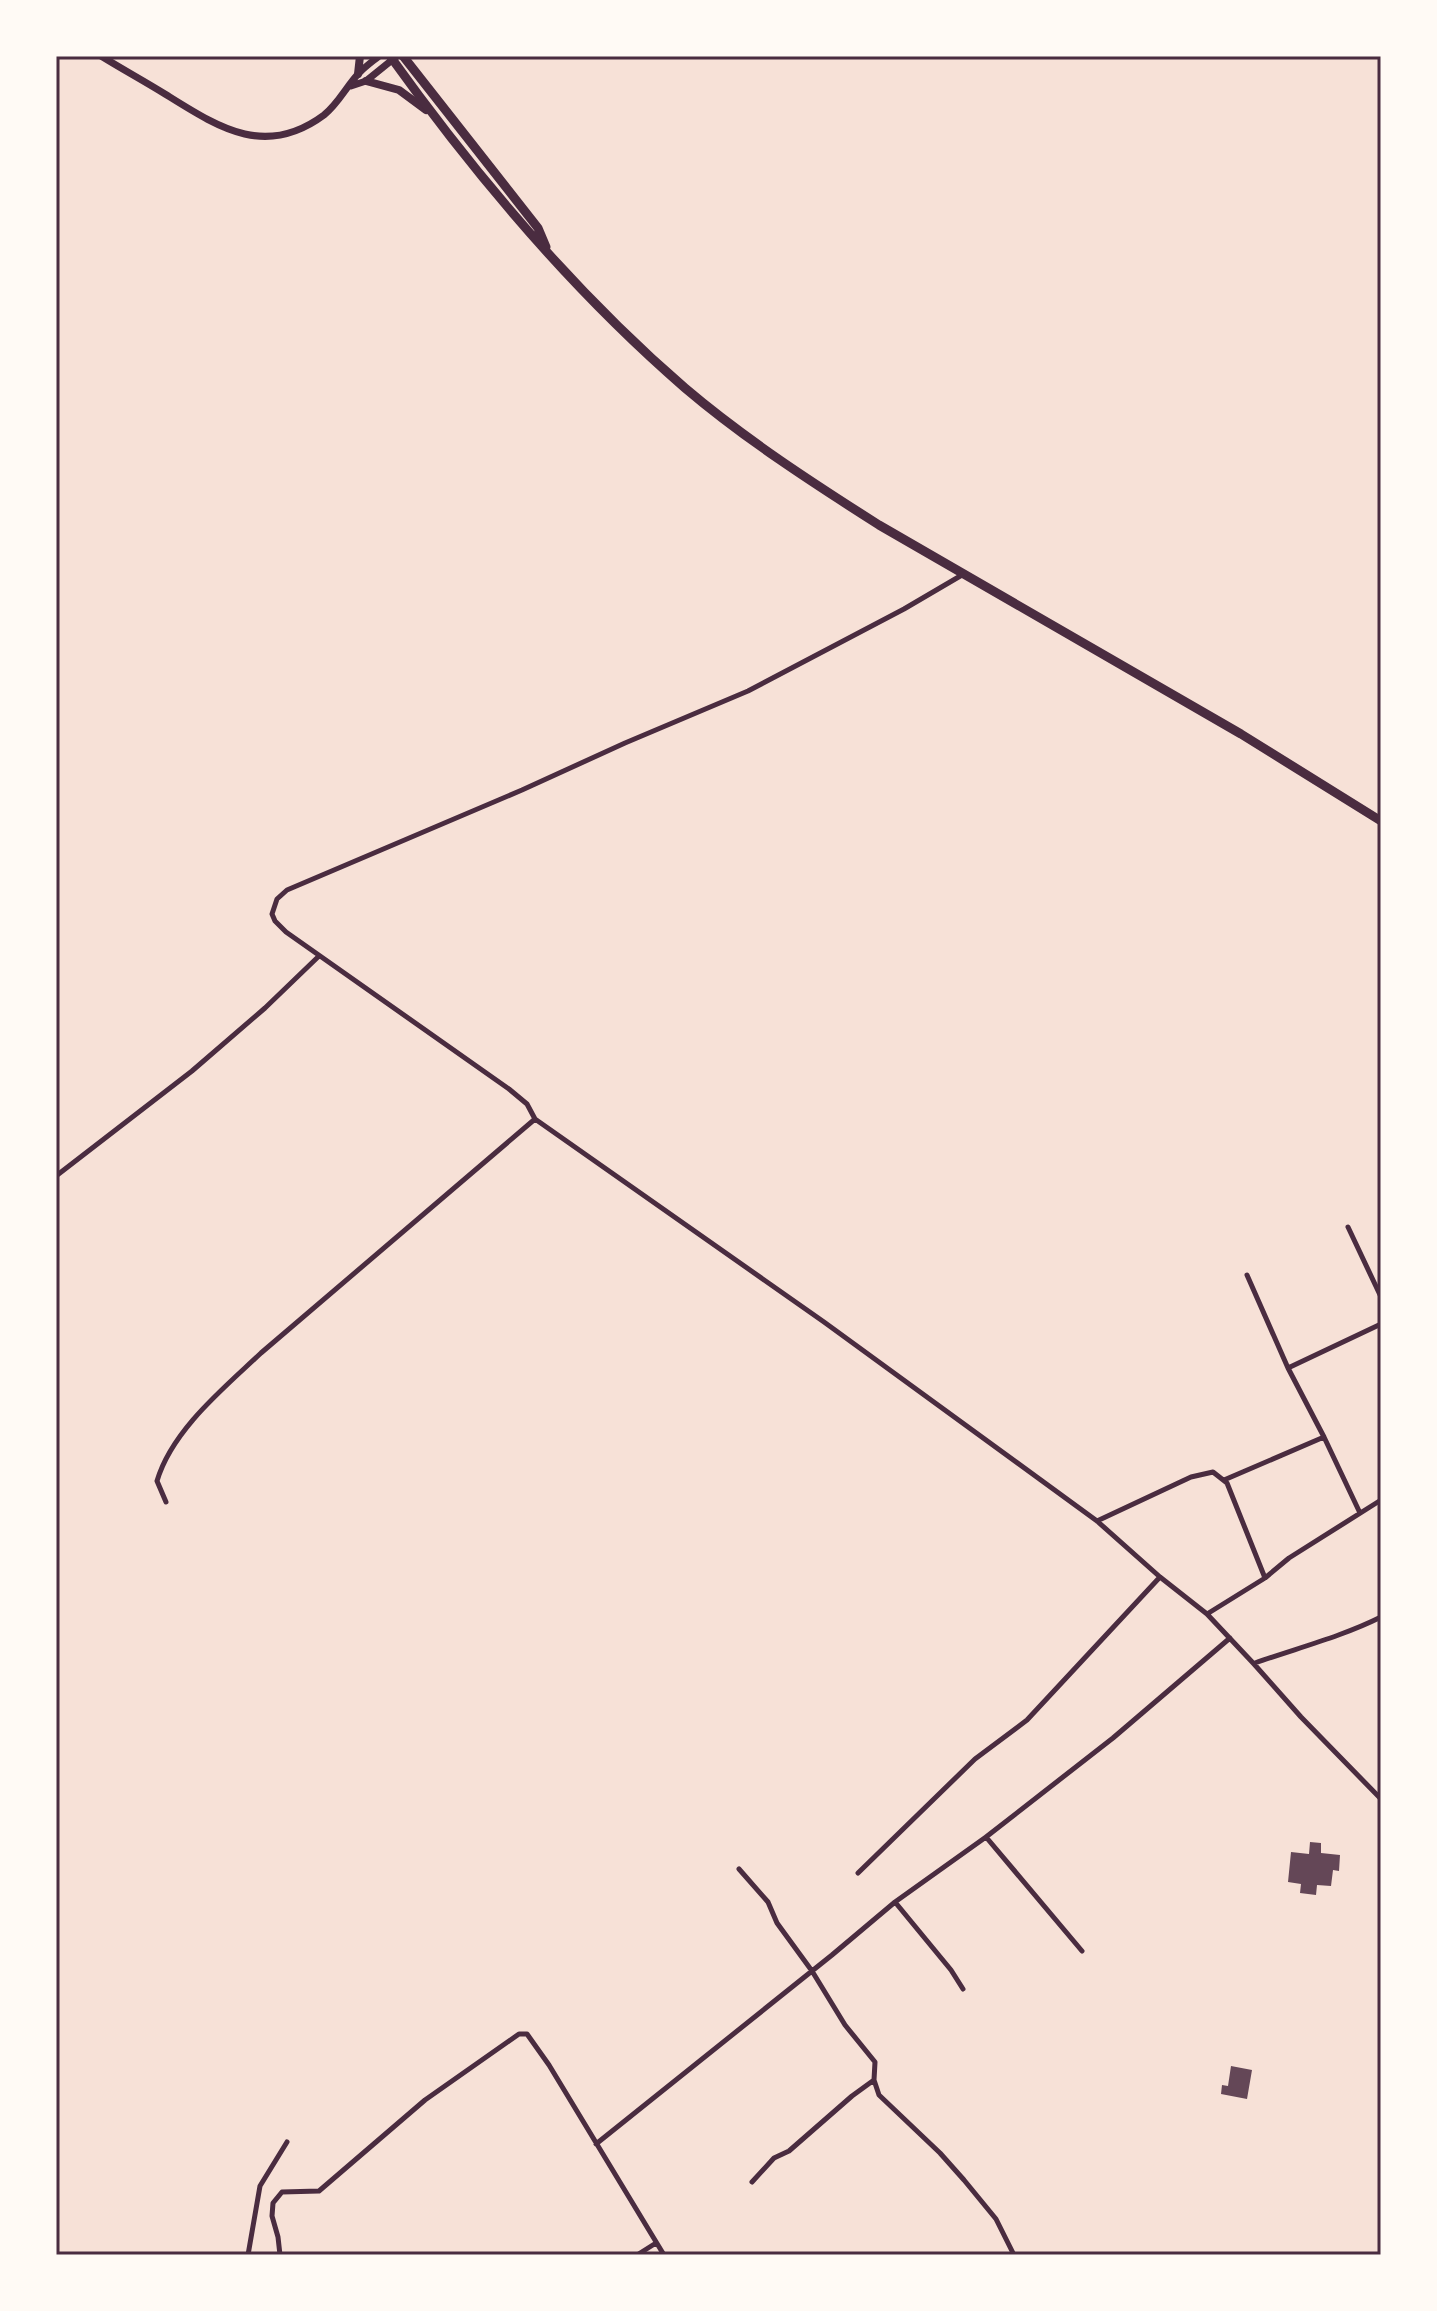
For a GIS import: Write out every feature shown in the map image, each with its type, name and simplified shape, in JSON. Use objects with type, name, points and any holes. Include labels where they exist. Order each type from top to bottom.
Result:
[{"type":"highway","points":[[395,57],[433,115],[550,258],[657,362],[726,421],[834,497],[1241,734],[1381,821]]},
{"type":"highway","points":[[395,57],[538,228],[550,258]]},
{"type":"main road","points":[[101,56],[221,128],[253,136],[278,135],[305,126],[325,114],[358,74],[379,56]]},
{"type":"main road","points":[[358,74],[360,56]]},
{"type":"main road","points":[[349,87],[366,81],[395,57]]},
{"type":"main road","points":[[366,81],[399,90],[433,115]]},
{"type":"street","points":[[963,574],[904,609],[748,691],[287,890],[277,899],[272,914],[286,932],[509,1089],[527,1104],[535,1119],[824,1322],[1097,1521],[1207,1614],[1381,1799]]},
{"type":"street","points":[[56,1176],[192,1071],[319,956]]},
{"type":"street","points":[[166,1502],[157,1481],[168,1452],[220,1391],[535,1119]]},
{"type":"street","points":[[1348,1227],[1381,1297]]},
{"type":"street","points":[[1247,1275],[1288,1368],[1360,1513]]},
{"type":"street","points":[[1288,1368],[1381,1324]]},
{"type":"street","points":[[1224,1480],[1324,1437]]},
{"type":"street","points":[[1097,1521],[1191,1477],[1213,1472],[1224,1480],[1265,1578]]},
{"type":"street","points":[[1207,1614],[1381,1500]]},
{"type":"street","points":[[858,1873],[975,1759],[1027,1720],[1160,1577]]},
{"type":"street","points":[[1254,1664],[1351,1632],[1381,1617]]},
{"type":"street","points":[[596,2144],[895,1902],[986,1837],[1113,1738],[1230,1638]]},
{"type":"street","points":[[986,1837],[1082,1951]]},
{"type":"street","points":[[739,1869],[768,1902],[777,1923],[812,1971],[845,2025],[875,2062],[874,2080],[879,2095],[940,2153],[996,2219],[1014,2255]]},
{"type":"street","points":[[895,1902],[963,1989]]},
{"type":"street","points":[[280,2255],[272,2216],[273,2203],[282,2192],[319,2191],[425,2100],[519,2034],[527,2034],[544,2058],[664,2255]]},
{"type":"street","points":[[752,2182],[774,2158],[789,2151],[874,2080]]},
{"type":"street","points":[[248,2255],[260,2186],[287,2142]]},
{"type":"street","points":[[637,2255],[656,2243]]},
{"type":"building","points":[[1310,1842],[1321,1843],[1321,1853],[1340,1855],[1339,1871],[1333,1870],[1331,1886],[1317,1885],[1316,1895],[1300,1893],[1301,1884],[1288,1882],[1291,1852],[1309,1854]]},
{"type":"building","points":[[1231,2066],[1252,2070],[1247,2099],[1221,2094],[1222,2085],[1228,2086]]}]
